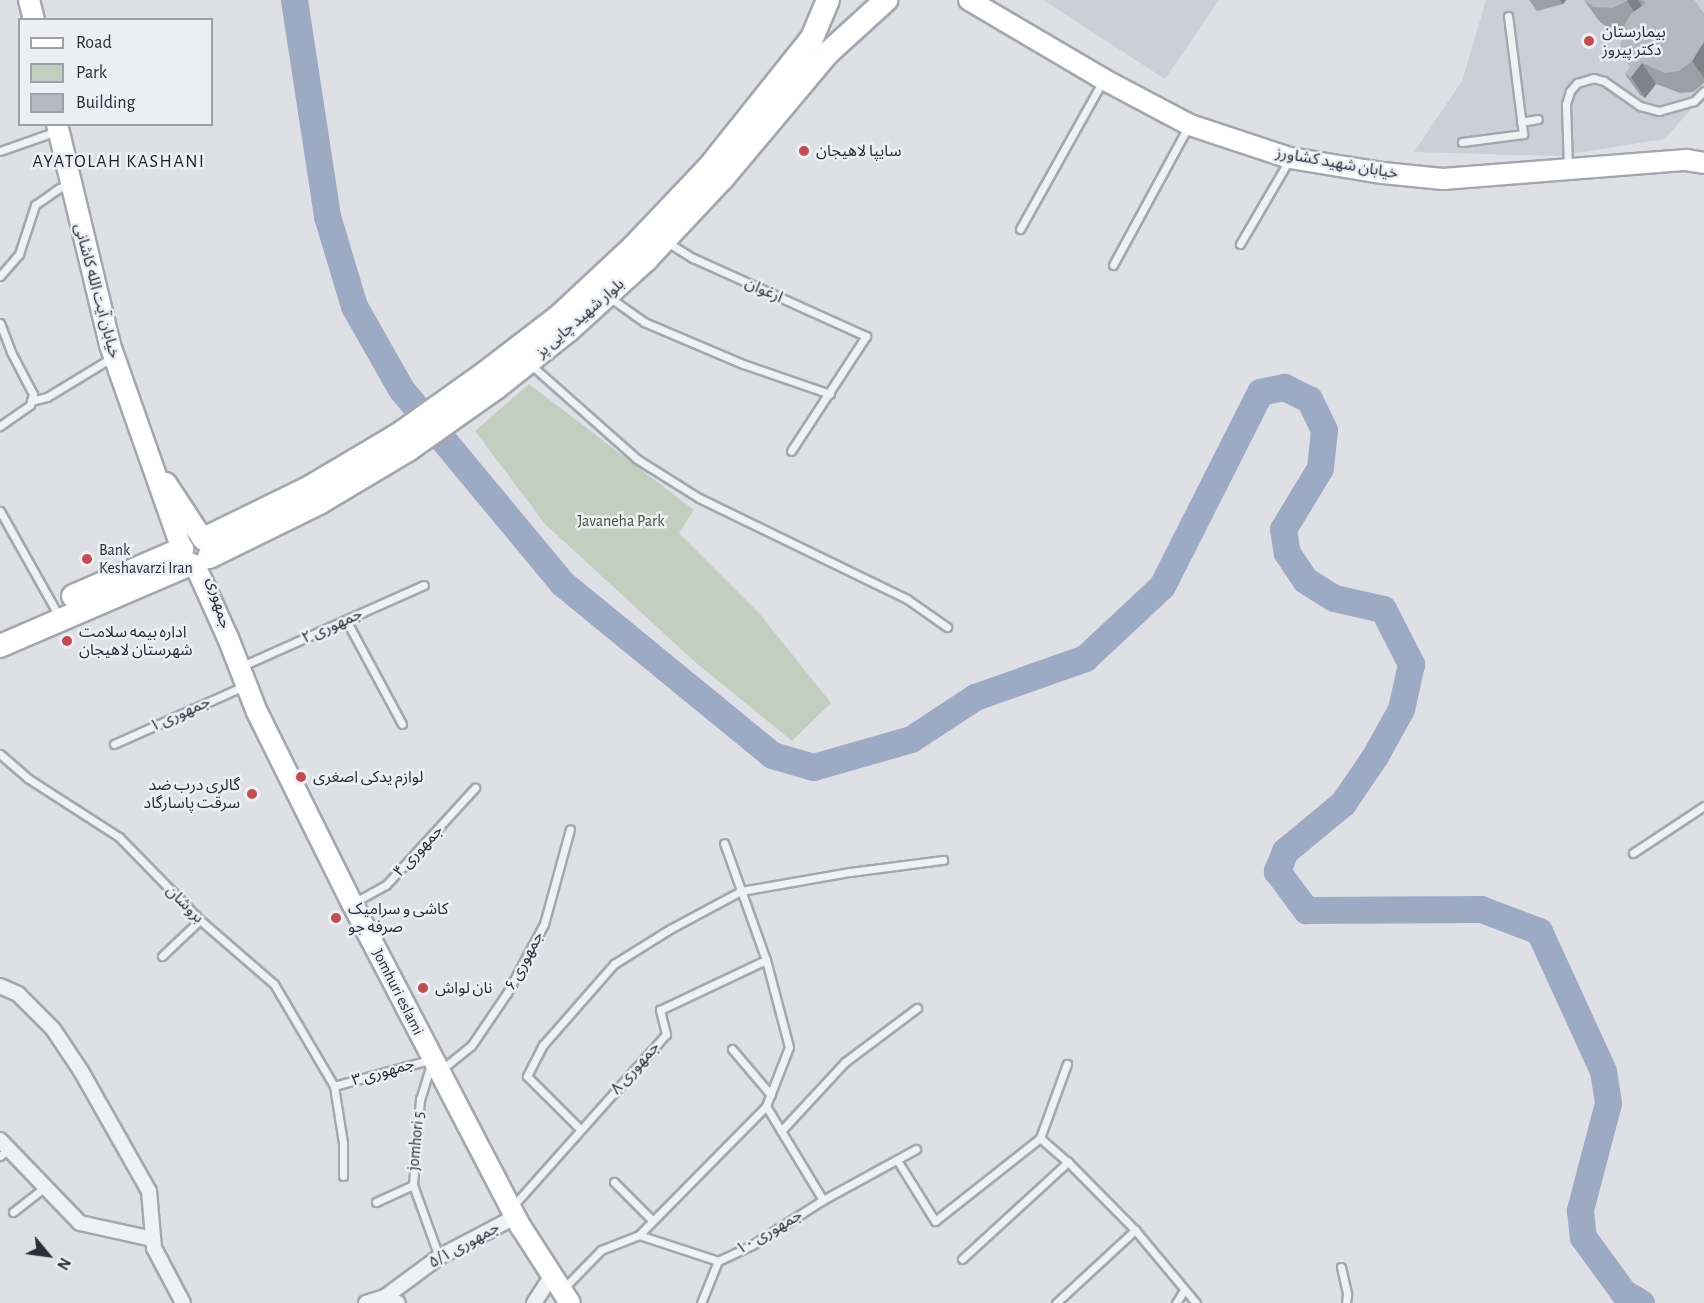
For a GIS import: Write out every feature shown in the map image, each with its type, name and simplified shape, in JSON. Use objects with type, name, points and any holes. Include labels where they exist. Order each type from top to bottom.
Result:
[{"type":"main road","points":[[29,0],[33,18]]},
{"type":"main road","name":"بلوار شهید چایی پز","points":[[461,402],[633,248],[709,167],[812,38],[828,0]]},
{"type":"main road","name":"بلوار شهید چایی پز","points":[[57,612],[199,553],[310,487],[403,443],[461,402],[528,363],[607,296],[665,240],[723,178],[828,53],[886,0]]},
{"type":"main road","name":"خیابان شهید کشاورز","points":[[969,0],[1103,80],[1190,125],[1290,158],[1383,173],[1443,179],[1686,160],[1704,163]]},
{"type":"main road","name":"خیابان آیت الله کاشانی","points":[[58,128],[70,185],[114,357],[149,455],[199,553]]},
{"type":"main road","name":"جمهوری","points":[[199,553],[228,638]]},
{"type":"main road","points":[[0,629],[57,612]]},
{"type":"main road","points":[[0,646],[57,612]]},
{"type":"main road","name":"Jomhuri eslami","points":[[228,638],[257,712],[352,903],[513,1213],[561,1290]]},
{"type":"street","points":[[0,986],[18,994],[53,1029],[81,1071],[149,1191],[154,1248],[183,1303]]},
{"type":"street","points":[[2,1149],[45,1187],[80,1223],[153,1239]]},
{"type":"street","name":"جمهوری ۵/۱","points":[[366,1303],[392,1300],[438,1257],[513,1213]]},
{"type":"street","points":[[534,1303],[561,1290]]},
{"type":"lane","points":[[1462,141],[1522,134],[1508,16]]},
{"type":"lane","points":[[1568,171],[1566,104],[1570,91],[1577,83],[1593,78],[1604,81],[1640,106],[1659,111],[1694,101],[1704,91]]},
{"type":"lane","points":[[1020,229],[1103,80]]},
{"type":"lane","points":[[1521,122],[1538,119]]},
{"type":"lane","points":[[1113,265],[1190,125]]},
{"type":"lane","points":[[0,151],[58,128]]},
{"type":"lane","points":[[1240,244],[1290,158]]},
{"type":"lane","points":[[1,273],[19,254],[35,205],[59,188],[70,185]]},
{"type":"lane","name":"ارغوان","points":[[665,240],[693,258],[866,336],[830,394]]},
{"type":"lane","points":[[607,296],[644,322],[743,364],[830,394],[791,452]]},
{"type":"lane","points":[[0,323],[11,352],[33,394],[30,405],[0,426]]},
{"type":"lane","points":[[31,401],[47,397],[114,357]]},
{"type":"lane","points":[[528,363],[637,459],[699,498],[907,599],[947,627]]},
{"type":"lane","points":[[0,511],[57,612]]},
{"type":"lane","name":"جمهوری ۲","points":[[243,676],[346,620],[424,585]]},
{"type":"lane","points":[[346,620],[402,724]]},
{"type":"lane","name":"جمهوری ۱","points":[[114,744],[243,676]]},
{"type":"lane","name":"بروشان","points":[[0,754],[29,779],[119,837],[200,920],[274,984],[334,1086]]},
{"type":"lane","name":"جمهوری ۴","points":[[352,903],[386,885],[475,788]]},
{"type":"lane","points":[[1633,854],[1704,806]]},
{"type":"lane","name":"جمهوری ۶","points":[[436,1065],[471,1046],[507,993],[544,924],[570,829]]},
{"type":"lane","points":[[561,1290],[601,1250],[639,1234],[766,1106],[789,1047],[766,960],[724,843]]},
{"type":"lane","points":[[580,1129],[527,1076],[543,1045],[614,964],[670,929],[741,891],[850,872],[944,860]]},
{"type":"lane","points":[[162,956],[200,920]]},
{"type":"lane","name":"جمهوری ۸","points":[[513,1213],[580,1129],[666,1034],[660,1010],[766,960]]},
{"type":"lane","points":[[780,1131],[845,1062],[917,1008]]},
{"type":"lane","points":[[732,1049],[771,1095]]},
{"type":"lane","points":[[897,1160],[935,1221],[1040,1138],[1067,1064]]},
{"type":"lane","name":"جمهوری ۳","points":[[334,1086],[436,1065]]},
{"type":"lane","name":"jomhori 5","points":[[436,1065],[420,1099],[413,1185],[438,1257]]},
{"type":"lane","points":[[334,1086],[343,1143],[343,1176]]},
{"type":"lane","points":[[766,1106],[823,1200]]},
{"type":"lane","points":[[1040,1138],[1068,1162],[1135,1230],[1196,1303]]},
{"type":"lane","name":"جمهوری ۱۰","points":[[639,1234],[718,1261],[752,1245],[823,1200],[916,1149]]},
{"type":"lane","points":[[962,1259],[1068,1162]]},
{"type":"lane","points":[[614,1182],[651,1220]]},
{"type":"lane","points":[[376,1202],[413,1185]]},
{"type":"lane","points":[[13,1212],[45,1187]]},
{"type":"lane","points":[[1056,1303],[1135,1230]]},
{"type":"lane","points":[[701,1303],[718,1261]]},
{"type":"lane","points":[[1341,1267],[1347,1293],[1346,1303]]},
{"type":"lane","points":[[1176,1303],[1184,1290]]},
{"type":"shaded area","points":[[1043,0],[1219,0],[1165,79]]},
{"type":"shaded area","name":"بیمارستان دکتر پیروز","points":[[1486,0],[1704,0],[1704,94],[1665,139],[1557,156],[1414,152],[1462,81]]},
{"type":"green space","name":"Javaneha Park","points":[[529,384],[694,510],[679,533],[759,613],[831,703],[792,741],[695,662],[545,524],[475,431]]},
{"type":"building","points":[[1584,0],[1628,0],[1613,8],[1593,7]]},
{"type":"building","name":"بیمارستان دکتر پیروز","points":[[1642,0],[1694,0],[1703,13],[1704,42],[1692,61],[1679,71],[1665,73],[1642,63],[1631,77],[1625,74],[1630,67],[1623,57],[1620,45],[1625,24],[1632,13],[1646,3]]},
{"type":"waterway","points":[[294,0],[327,216],[354,306],[401,389],[562,583],[772,755],[813,767],[911,739],[975,697],[1085,658],[1162,586],[1260,392],[1284,387],[1309,399],[1324,430],[1320,468],[1283,529],[1287,553],[1305,580],[1334,598],[1383,609],[1411,664],[1401,709],[1375,756],[1343,803],[1285,851],[1277,871],[1306,910],[1481,909],[1539,931],[1603,1071],[1608,1103],[1580,1210],[1583,1237],[1623,1292],[1641,1303]]},
{"type":"place","name":"بیمارستان دکتر پیروز","points":[[1589,41]]},
{"type":"place","name":"سایپا لاهیجان","points":[[804,151]]},
{"type":"place","name":"Bank Keshavarzi Iran","points":[[87,559]]},
{"type":"place","name":"اداره بیمه سلامت شهرستان لاهیجان","points":[[67,641]]},
{"type":"place","name":"لوازم یدکی اصغری","points":[[301,777]]},
{"type":"place","name":"گالری درب ضد سرقت پاسارگاد","points":[[252,794]]},
{"type":"place","name":"کاشی و سرامیک صرفه جو","points":[[336,918]]},
{"type":"place","name":"نان لواش","points":[[423,988]]},
{"type":"district","name":"AYATOLAH KASHANI","points":[[119,162]]}]
